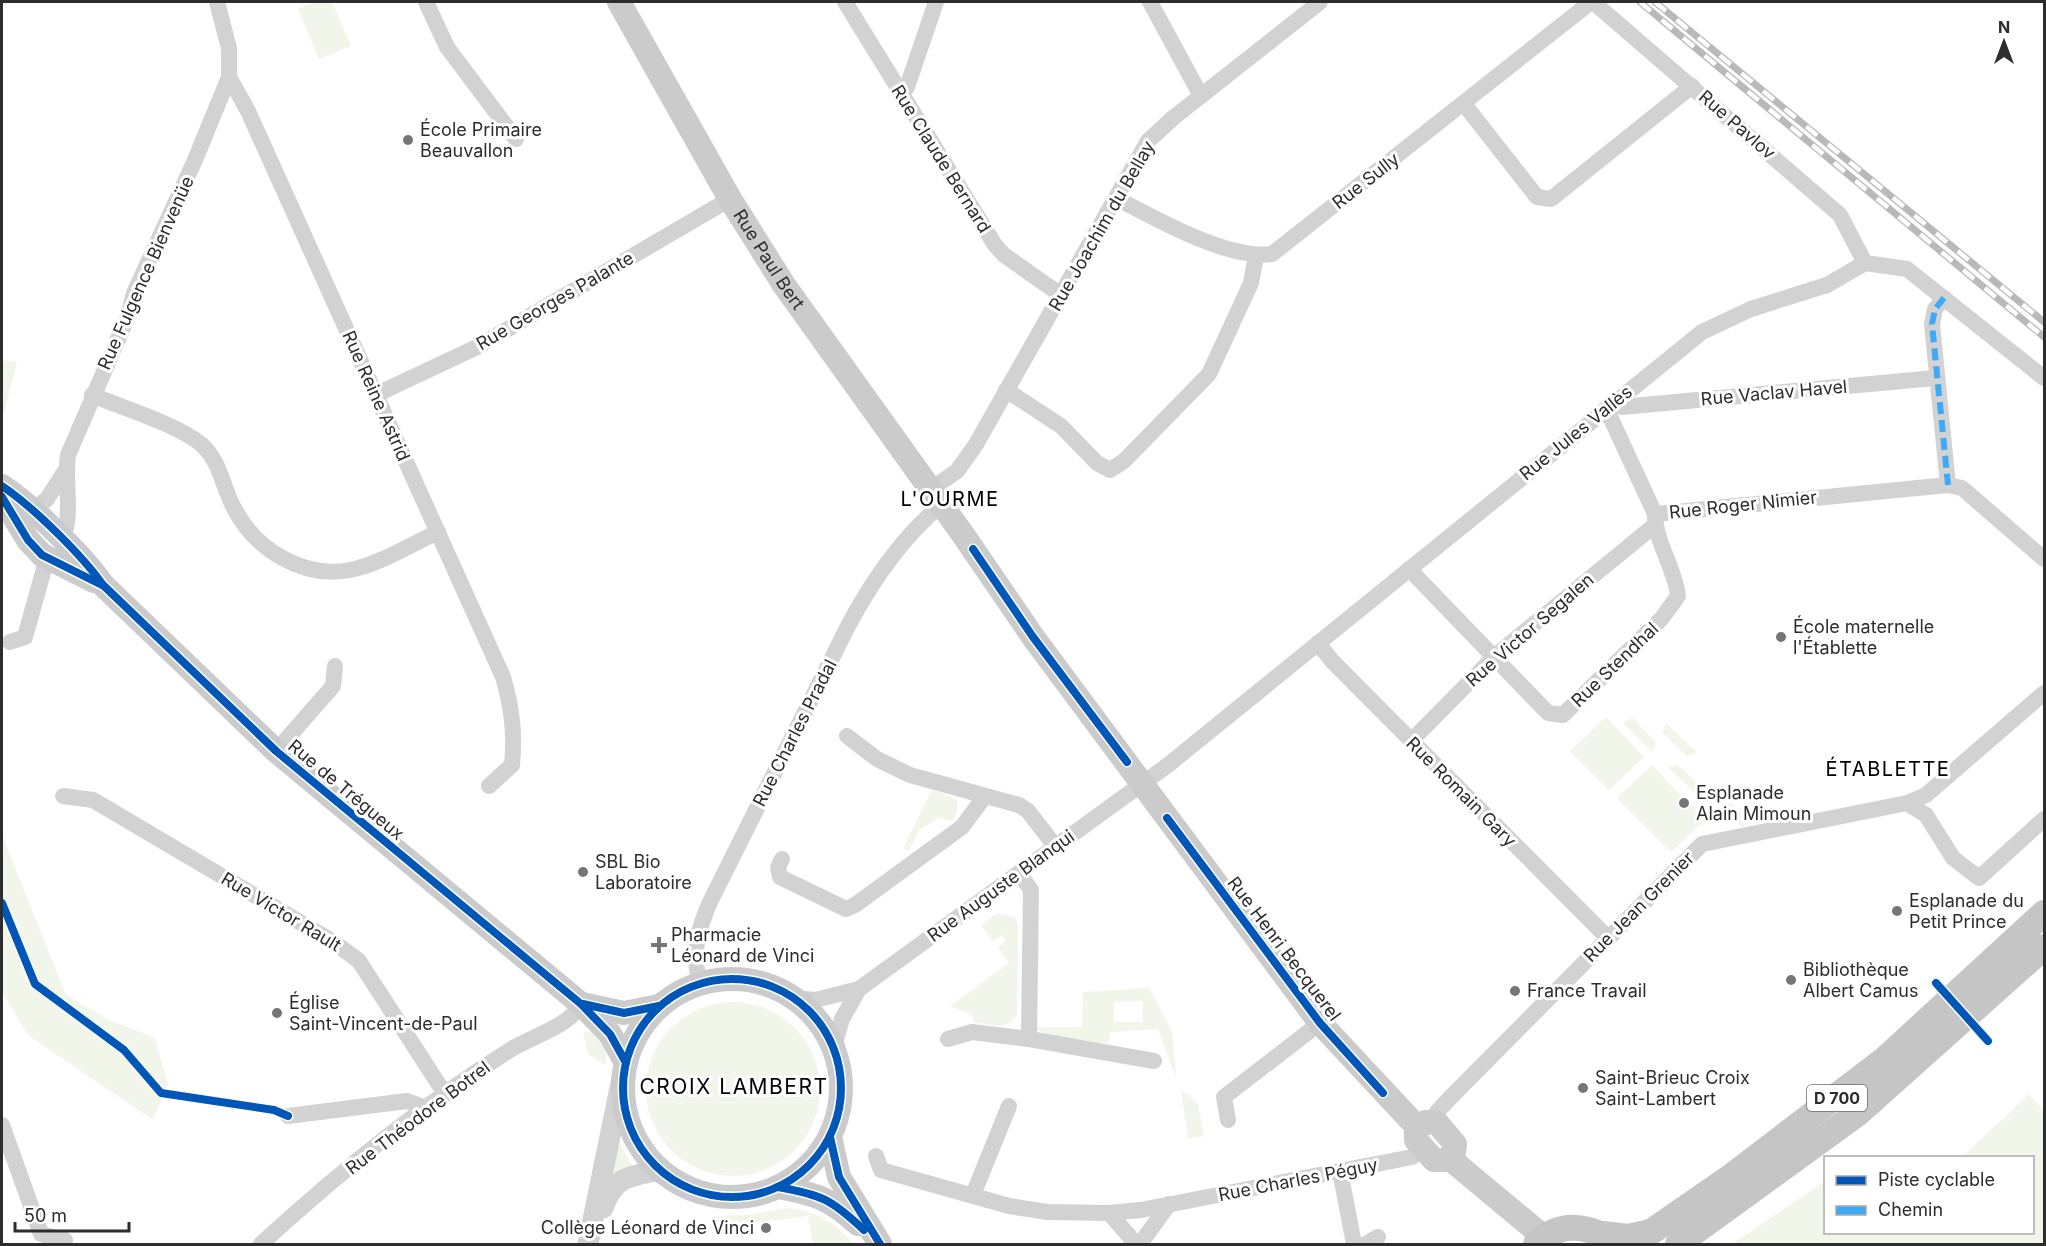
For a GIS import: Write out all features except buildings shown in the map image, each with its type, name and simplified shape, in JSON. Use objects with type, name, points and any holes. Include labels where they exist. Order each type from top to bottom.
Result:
[{"type":"main road","name":"Rue Paul Bert","points":[[619,2],[730,199],[784,285],[936,497]]},
{"type":"main road","name":"Rue de Trégueux","points":[[2,486],[32,511],[51,544],[103,585],[276,751],[582,1004],[610,1034],[624,1070]]},
{"type":"main road","points":[[2,497],[51,544]]},
{"type":"main road","name":"Rue Henri Becquerel","points":[[936,497],[1033,637],[1320,1023],[1425,1132]]},
{"type":"main road","points":[[32,511],[25,524],[51,544]]},
{"type":"main road","name":"D 700","points":[[1610,1239],[1651,1232],[1729,1178],[1885,1059],[2044,914]]},
{"type":"main road","name":"D 700","points":[[1678,1245],[1857,1114],[2044,947]]},
{"type":"main road","points":[[732,978],[765,983],[795,998],[818,1020],[834,1047],[842,1088],[838,1115],[830,1137],[810,1164],[778,1187],[735,1197],[709,1194],[683,1185],[660,1170],[638,1144],[625,1113],[624,1070],[638,1031],[659,1006],[678,992],[700,983],[732,978]]},
{"type":"main road","name":"Rue de Trégueux","points":[[582,1004],[624,1013],[659,1006]]},
{"type":"main road","points":[[1425,1132],[1434,1160],[1449,1158],[1540,1241],[1573,1227],[1610,1239]]},
{"type":"main road","points":[[830,1137],[839,1177],[880,1245]]},
{"type":"main road","points":[[778,1187],[817,1195],[837,1204],[880,1245]]},
{"type":"street","name":"Rue Reine Astrid","points":[[217,2],[229,48],[229,77],[248,111],[503,677],[512,708],[515,734],[512,765],[489,786]]},
{"type":"street","points":[[426,2],[447,47],[516,139]]},
{"type":"street","name":"Rue Claude Bernard","points":[[845,2],[995,245],[1004,255],[1061,295]]},
{"type":"street","points":[[901,94],[907,87],[936,2]]},
{"type":"street","points":[[1150,2],[1201,96]]},
{"type":"street","name":"Rue Joachim du Bellay","points":[[936,497],[957,471],[1006,390],[1148,141],[1320,2]]},
{"type":"street","name":"Rue Pavlov","points":[[1592,2],[1840,215],[1865,262]]},
{"type":"street","name":"Rue Sully","points":[[1256,256],[1272,254],[1281,248],[1592,2]]},
{"type":"street","name":"Rue Fulgence Bienvenüe","points":[[10,642],[25,637],[51,544],[68,455],[128,316],[134,293],[195,160],[229,77]]},
{"type":"street","points":[[1464,104],[1537,197],[1551,199],[1692,86]]},
{"type":"street","points":[[1006,390],[1061,426],[1098,463],[1110,470],[1124,461],[1209,374],[1251,283],[1256,256],[1182,232],[1116,198]]},
{"type":"street","name":"Rue Georges Palante","points":[[375,395],[477,346],[730,199]]},
{"type":"street","points":[[1865,262],[1907,269],[2044,378]]},
{"type":"street","name":"Rue Jules Vallès","points":[[1142,783],[1702,332],[1751,309],[1827,285],[1865,262]]},
{"type":"street","points":[[1944,298],[1935,309],[1932,324],[1935,378],[1948,485],[1962,488],[2044,559]]},
{"type":"street","name":"Rue Vaclav Havel","points":[[1611,404],[1622,407],[1935,378]]},
{"type":"street","points":[[92,395],[182,433],[200,444],[217,462],[232,506],[247,530],[268,550],[299,566],[334,572],[352,570],[438,532]]},
{"type":"street","name":"Rue Roger Nimier","points":[[1611,404],[1655,520],[1948,485]]},
{"type":"street","name":"Rue Fulgence Bienvenüe","points":[[32,511],[47,499],[65,470]]},
{"type":"street","name":"Rue Charles Pradal","points":[[700,983],[694,961],[696,941],[710,902],[866,592],[918,525],[936,497]]},
{"type":"street","name":"Rue Stendhal","points":[[1408,569],[1548,713],[1563,715],[1662,618],[1678,596],[1676,577],[1655,520]]},
{"type":"street","name":"Rue Victor Segalen","points":[[1411,741],[1495,656],[1655,520]]},
{"type":"street","name":"Rue Romain Gary","points":[[1318,643],[1332,661],[1608,938]]},
{"type":"street","points":[[276,751],[333,686],[335,666]]},
{"type":"street","name":"Rue Jean Grenier","points":[[1425,1132],[1443,1106],[1702,844],[1907,803],[1926,795],[2044,693]]},
{"type":"street","points":[[847,736],[877,759],[910,775],[1019,805],[1028,811],[1055,846]]},
{"type":"street","name":"Rue Auguste Blanqui","points":[[795,998],[815,1000],[859,989],[1142,783]]},
{"type":"street","name":"Rue Victor Rault","points":[[63,795],[93,800],[335,943],[359,961],[445,1094]]},
{"type":"street","points":[[782,859],[778,867],[780,877],[846,909],[855,905],[962,827],[985,796]]},
{"type":"street","points":[[1907,803],[1926,815],[1953,858],[1979,878],[2044,819]]},
{"type":"street","points":[[1019,873],[1031,891],[1029,1039]]},
{"type":"street","name":"Rue Auguste Blanqui","points":[[834,1047],[842,1019],[859,989]]},
{"type":"street","name":"Rue Théodore Botrel","points":[[261,1245],[426,1108],[514,1047],[574,1017],[582,1004]]},
{"type":"street","points":[[1228,1120],[1224,1097],[1320,1023]]},
{"type":"street","points":[[948,1039],[972,1032],[1029,1039],[1154,1061]]},
{"type":"street","points":[[588,1245],[624,1070]]},
{"type":"street","points":[[288,1116],[406,1101],[426,1108]]},
{"type":"street","points":[[973,1195],[1009,1106]]},
{"type":"street","points":[[2,1125],[41,1234],[65,1240]]},
{"type":"street","name":"Rue Charles Péguy","points":[[876,1156],[881,1170],[1009,1206],[1047,1212],[1109,1213],[1169,1204],[1412,1157],[1425,1132]]},
{"type":"street","points":[[588,1245],[610,1190],[623,1178],[660,1170]]},
{"type":"street","points":[[1340,1171],[1354,1245]]},
{"type":"street","points":[[1140,1245],[1169,1204]]},
{"type":"street","points":[[1109,1213],[1130,1237],[1133,1245]]},
{"type":"shaded area","points":[[315,2],[332,2],[351,46],[319,59],[298,9]]},
{"type":"shaded area","points":[[2,360],[17,362],[4,413],[2,411]]},
{"type":"shaded area","points":[[1606,717],[1644,757],[1609,790],[1570,751]]},
{"type":"shaded area","points":[[1633,718],[1656,743],[1652,752],[1623,723]]},
{"type":"shaded area","points":[[1666,723],[1697,753],[1687,756],[1662,732]]},
{"type":"shaded area","points":[[1652,765],[1705,820],[1671,852],[1617,798]]},
{"type":"shaded area","points":[[1678,765],[1699,785],[1696,794],[1668,767]]},
{"type":"shaded area","points":[[932,790],[955,798],[957,812],[952,821],[938,818],[919,830],[909,851],[903,848]]},
{"type":"shaded area","points":[[1730,803],[1748,819],[1744,828],[1722,807]]},
{"type":"shaded area","points":[[2,835],[66,995],[107,1019],[155,1038],[168,1084],[153,1120],[28,1035],[2,992]]},
{"type":"shaded area","points":[[998,913],[1015,917],[1018,926],[1017,1014],[1014,1020],[998,1026],[974,1022],[971,1014],[950,1006],[1009,963],[998,947],[1006,941],[1002,935],[993,941],[981,925]]},
{"type":"shaded area","points":[[1149,988],[1172,1031],[1176,1078],[1158,1029],[1110,1032],[1108,1044],[1049,1035],[1037,1030],[1037,1027],[1082,1027],[1083,992]],"holes":[[[1143,1001],[1143,1022],[1114,1022],[1114,1002]]]},
{"type":"shaded area","points":[[733,1002],[750,1003],[766,1008],[795,1027],[814,1056],[819,1072],[819,1106],[814,1122],[795,1151],[766,1170],[750,1175],[733,1176],[716,1175],[700,1170],[671,1151],[652,1122],[647,1106],[646,1089],[647,1072],[652,1056],[671,1027],[700,1008],[716,1003]]},
{"type":"shaded area","points":[[587,1031],[597,1036],[603,1044],[606,1065],[588,1054],[583,1033]]},
{"type":"shaded area","points":[[1181,1089],[1198,1104],[1204,1136],[1188,1139]]},
{"type":"shaded area","points":[[2029,1094],[2044,1111],[2044,1244],[1732,1244],[1824,1182],[1824,1234],[2034,1234],[2034,1156],[1963,1156]]},
{"type":"shaded area","points":[[620,1144],[633,1167],[607,1184],[616,1147]]},
{"type":"shaded area","points":[[788,1208],[808,1212],[825,1219],[853,1244],[813,1244],[808,1216],[710,1228],[714,1216],[750,1215]]},
{"type":"railway","points":[[1640,2],[2044,337]]},
{"type":"railway","points":[[1655,2],[2044,322]]},
{"type":"marked path","points":[[1944,298],[1935,309],[1932,324],[1948,485]]},
{"type":"cycle path","points":[[2,486],[56,532],[103,585],[276,751],[581,1004],[610,1034],[625,1061]]},
{"type":"cycle path","points":[[2,497],[28,540],[42,555],[102,585]]},
{"type":"cycle path","points":[[973,549],[1033,637],[1127,762]]},
{"type":"cycle path","points":[[1167,818],[1320,1023],[1383,1093]]},
{"type":"cycle path","points":[[2,903],[35,984],[124,1050],[161,1093],[274,1110],[288,1116]]},
{"type":"cycle path","points":[[732,979],[753,981],[774,987],[809,1011],[833,1046],[839,1067],[841,1088],[839,1109],[833,1130],[809,1165],[774,1189],[753,1195],[732,1197],[711,1195],[690,1189],[655,1165],[631,1130],[625,1109],[623,1088],[625,1067],[631,1046],[655,1011],[690,987],[711,981],[732,979]]},
{"type":"cycle path","points":[[1936,983],[1988,1041]]},
{"type":"cycle path","points":[[583,1004],[624,1013],[659,1006]]},
{"type":"cycle path","points":[[830,1137],[839,1177],[880,1244]]},
{"type":"cycle path","points":[[778,1187],[825,1200],[843,1211],[864,1230]]},
{"type":"place","name":"École Primaire Beauvallon","points":[[408,140]]},
{"type":"place","name":"École maternelle l'Établette","points":[[1781,637]]},
{"type":"place","name":"Esplanade Alain Mimoun","points":[[1684,803]]},
{"type":"place","name":"SBL Bio Laboratoire","points":[[583,872]]},
{"type":"place","name":"Esplanade du Petit Prince","points":[[1897,911]]},
{"type":"place","name":"Pharmacie Léonard de Vinci","points":[[659,945]]},
{"type":"place","name":"Bibliothèque Albert Camus","points":[[1791,980]]},
{"type":"place","name":"France Travail","points":[[1515,991]]},
{"type":"place","name":"Église Saint-Vincent-de-Paul","points":[[277,1013]]},
{"type":"place","name":"Saint-Brieuc Croix Saint-Lambert","points":[[1583,1088]]},
{"type":"place","name":"Collège Léonard de Vinci","points":[[766,1228]]},
{"type":"district","name":"L'OURME","points":[[950,499]]},
{"type":"district","name":"ÉTABLETTE","points":[[1888,769]]},
{"type":"district","name":"CROIX LAMBERT","points":[[734,1087]]}]
